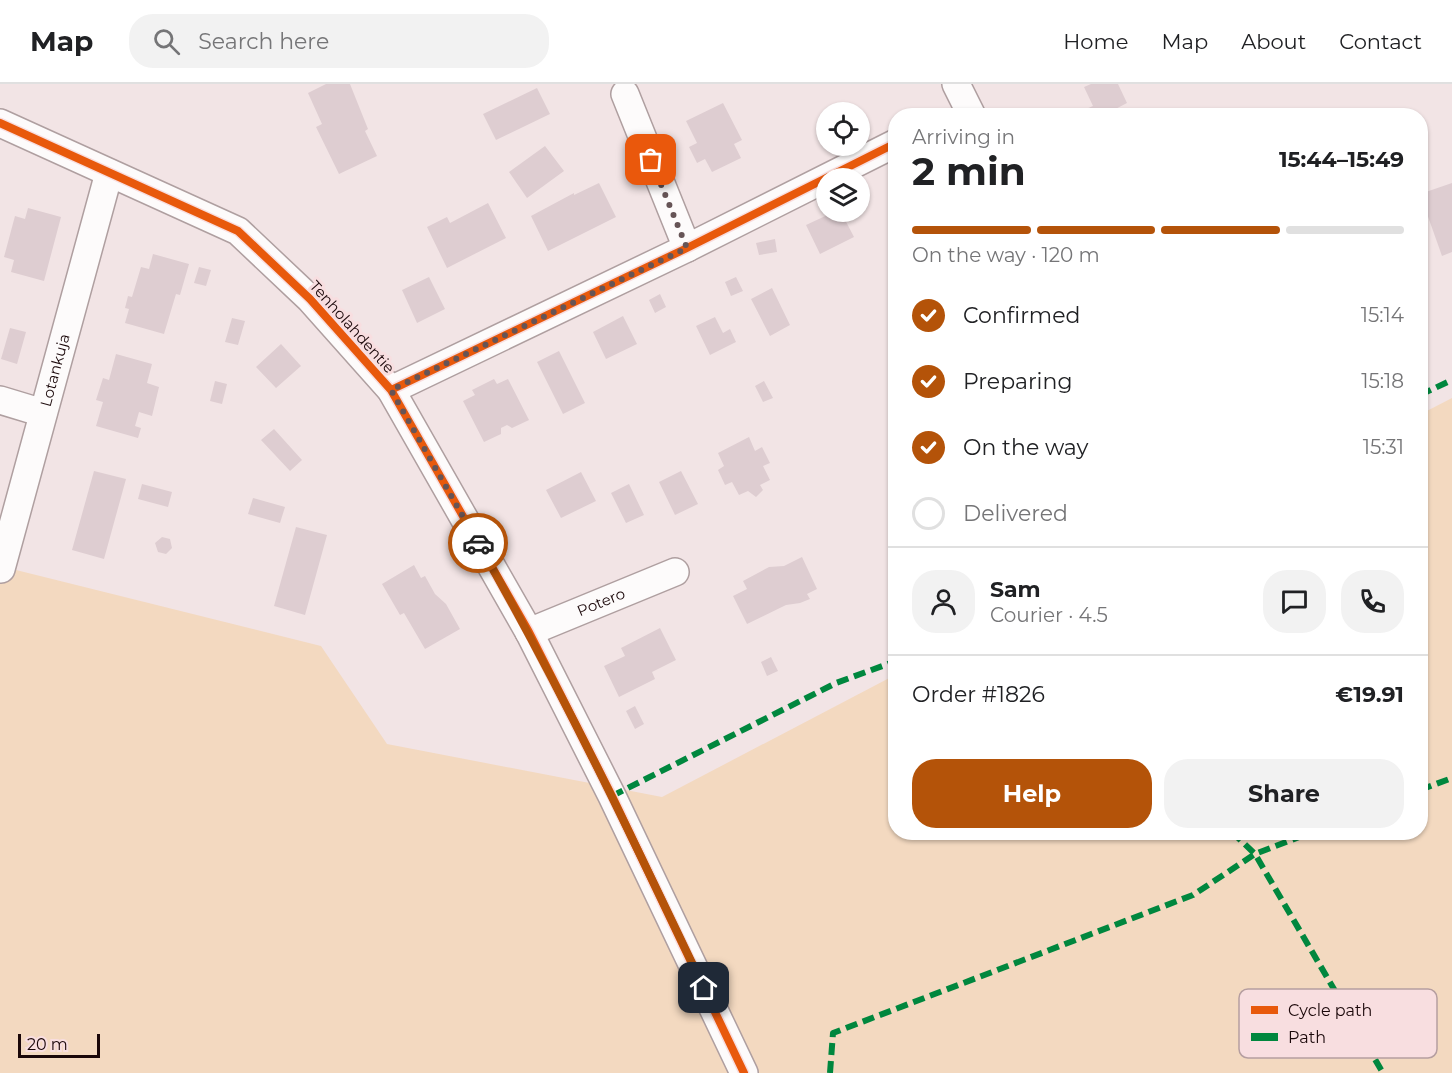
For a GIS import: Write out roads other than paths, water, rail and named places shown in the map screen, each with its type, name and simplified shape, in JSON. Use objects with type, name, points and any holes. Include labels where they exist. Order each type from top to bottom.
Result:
[{"type":"street","points":[[625,94],[687,248]]},
{"type":"street","name":"Tenholahdentie","points":[[0,123],[238,231],[310,299],[391,390],[529,632],[612,796],[744,1073]]},
{"type":"street","points":[[391,390],[687,248],[888,147]]},
{"type":"street","name":"Lotankuja","points":[[1,569],[109,173]]},
{"type":"street","points":[[0,400],[43,413]]},
{"type":"street","name":"Potero","points":[[529,632],[675,572]]}]
